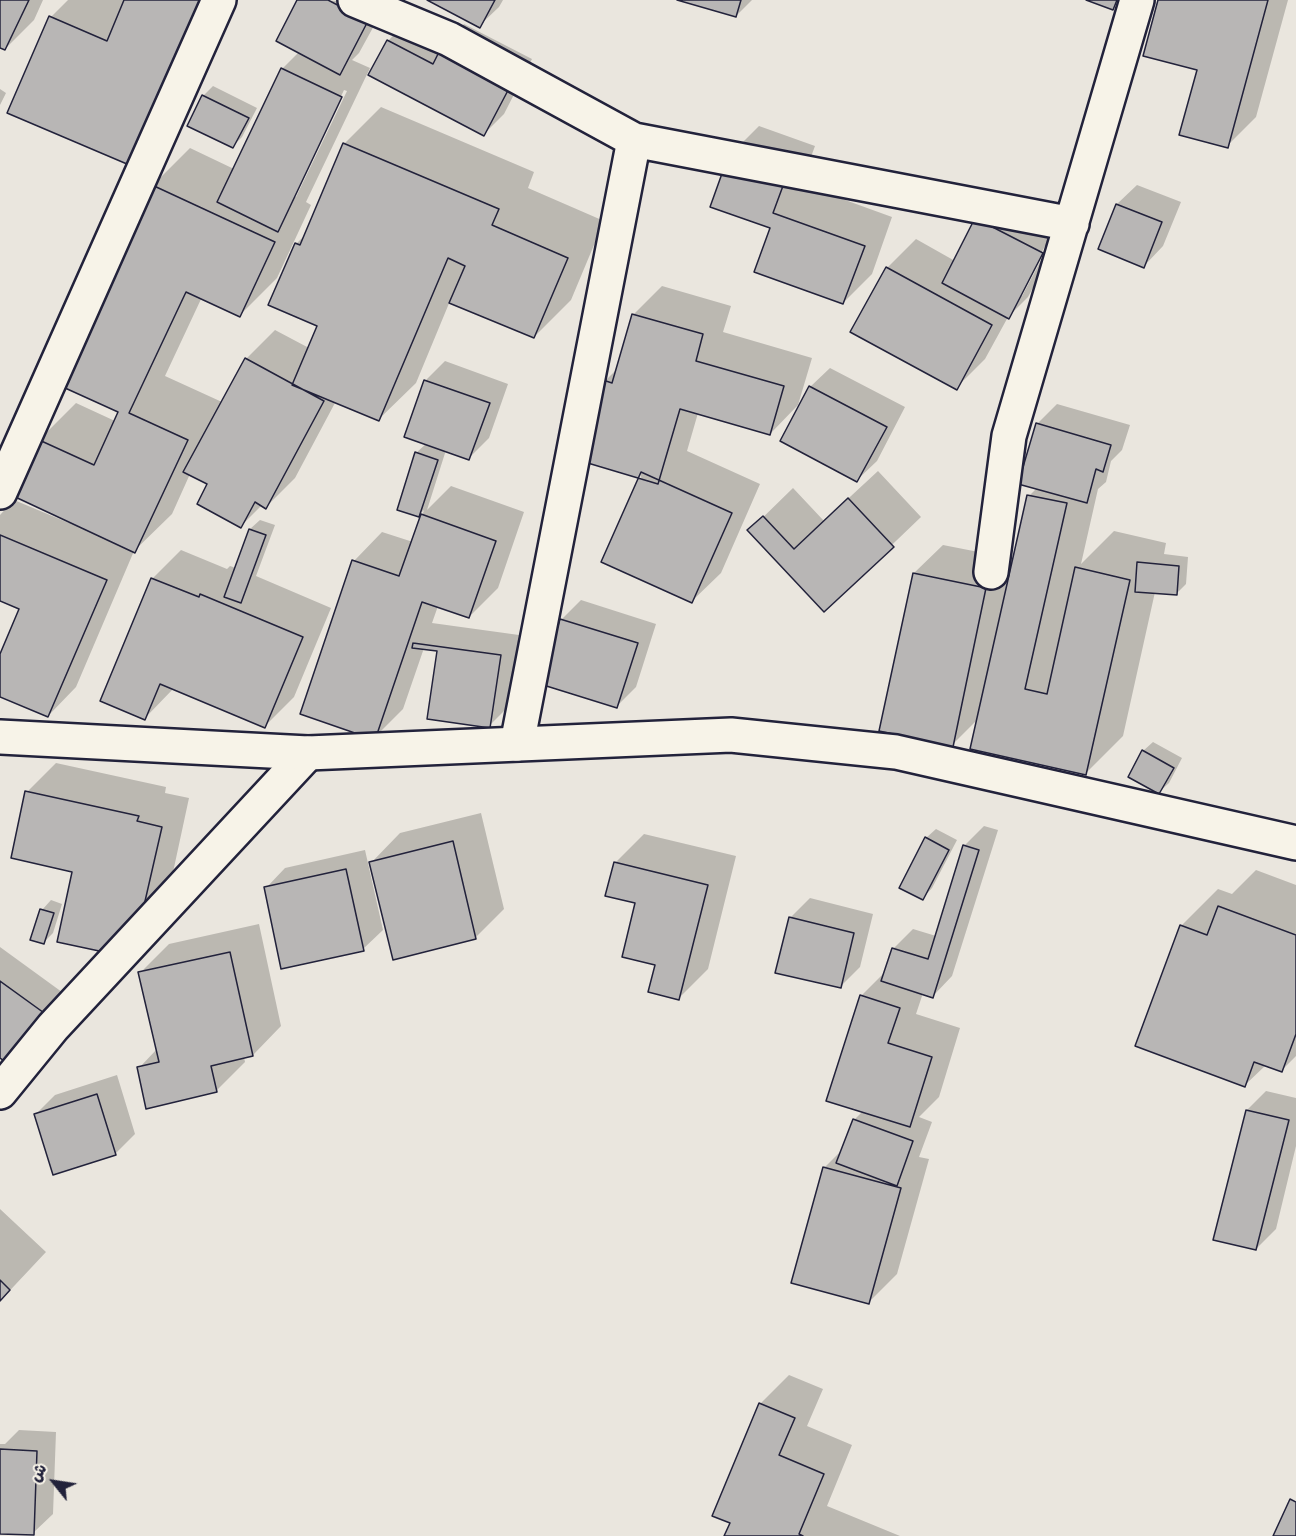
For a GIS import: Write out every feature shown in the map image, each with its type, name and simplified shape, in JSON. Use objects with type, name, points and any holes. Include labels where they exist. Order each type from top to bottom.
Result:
[{"type":"street","points":[[0,492],[219,0]]},
{"type":"street","points":[[355,0],[449,39],[634,140],[1072,224]]},
{"type":"street","points":[[991,572],[1009,436],[1137,0]]},
{"type":"street","points":[[517,744],[634,140]]},
{"type":"street","points":[[0,737],[308,753],[731,735],[896,752],[1296,843]]},
{"type":"street","points":[[0,1092],[53,1027],[308,753]]},
{"type":"building","points":[[0,0],[29,0],[5,50],[0,48]]},
{"type":"building","points":[[124,0],[206,0],[134,167],[7,113],[49,16],[107,41]]},
{"type":"building","points":[[297,0],[328,0],[368,21],[340,75],[276,41]]},
{"type":"building","points":[[427,0],[495,0],[480,28]]},
{"type":"building","points":[[677,0],[741,0],[736,17]]},
{"type":"building","points":[[1086,0],[1117,0],[1113,10]]},
{"type":"building","points":[[1158,0],[1268,0],[1228,148],[1179,135],[1197,70],[1143,56]]},
{"type":"building","points":[[387,40],[433,64],[444,42],[514,79],[484,136],[368,75]]},
{"type":"building","points":[[281,68],[342,97],[278,232],[217,202]]},
{"type":"building","points":[[202,95],[249,118],[233,148],[187,126]]},
{"type":"building","points":[[343,143],[499,209],[492,225],[568,258],[534,338],[449,303],[465,266],[448,258],[379,421],[292,385],[317,326],[268,305],[295,243],[300,245]]},
{"type":"building","points":[[729,154],[787,175],[773,213],[865,246],[843,304],[754,272],[770,228],[710,207]]},
{"type":"building","points":[[152,185],[275,242],[240,317],[186,292],[129,413],[188,440],[135,553],[11,495],[37,439],[94,465],[118,412],[54,383]]},
{"type":"building","points":[[1116,204],[1162,222],[1144,268],[1098,249]]},
{"type":"building","points":[[975,218],[1043,253],[1009,319],[942,283]]},
{"type":"building","points":[[886,267],[992,325],[957,390],[850,332]]},
{"type":"building","points":[[632,314],[703,334],[696,361],[784,386],[770,435],[680,409],[658,484],[581,461],[603,380],[612,383]]},
{"type":"building","points":[[245,358],[324,401],[266,509],[255,502],[241,528],[197,504],[207,484],[183,472]]},
{"type":"building","points":[[424,380],[490,403],[469,460],[404,437]]},
{"type":"building","points":[[809,386],[887,427],[857,482],[780,441]]},
{"type":"building","points":[[1036,423],[1111,445],[1103,472],[1096,469],[1087,503],[1018,484]]},
{"type":"building","points":[[415,452],[438,460],[419,517],[397,510]]},
{"type":"building","points":[[641,472],[732,513],[692,603],[601,562]]},
{"type":"building","points":[[1027,495],[1067,503],[1025,689],[1047,694],[1075,567],[1130,580],[1086,775],[970,749]]},
{"type":"building","points":[[848,498],[894,547],[824,612],[747,530],[763,516],[794,549]]},
{"type":"building","points":[[421,514],[496,541],[469,618],[422,602],[375,740],[300,714],[352,560],[399,576]]},
{"type":"building","points":[[249,529],[266,535],[241,603],[224,597]]},
{"type":"building","points":[[0,535],[107,580],[48,717],[0,697],[0,654],[19,609],[0,601]]},
{"type":"building","points":[[1137,562],[1179,566],[1177,595],[1135,592]]},
{"type":"building","points":[[913,573],[986,588],[953,747],[879,731]]},
{"type":"building","points":[[151,578],[199,597],[200,594],[303,637],[265,728],[160,684],[145,720],[100,701]]},
{"type":"building","points":[[560,619],[638,643],[617,708],[540,684]]},
{"type":"building","points":[[413,643],[501,655],[490,728],[427,719],[437,651],[412,648]]},
{"type":"building","points":[[1142,750],[1174,768],[1159,794],[1128,777]]},
{"type":"building","points":[[25,791],[139,816],[137,821],[162,827],[132,958],[57,942],[72,872],[11,858]]},
{"type":"building","points":[[925,837],[949,850],[923,900],[899,888]]},
{"type":"building","points":[[453,841],[476,939],[393,960],[369,862]]},
{"type":"building","points":[[963,845],[979,850],[933,998],[881,981],[892,948],[928,959]]},
{"type":"building","points":[[614,862],[708,885],[679,1000],[648,992],[655,965],[622,957],[635,903],[605,896]]},
{"type":"building","points":[[346,869],[364,951],[281,969],[264,887]]},
{"type":"building","points":[[1218,906],[1296,935],[1296,1034],[1282,1072],[1254,1062],[1245,1087],[1135,1046],[1180,925],[1207,935]]},
{"type":"building","points":[[40,909],[54,913],[44,944],[30,940]]},
{"type":"building","points":[[789,917],[854,933],[841,988],[775,973]]},
{"type":"building","points":[[230,952],[253,1056],[211,1066],[217,1092],[146,1109],[137,1067],[159,1062],[138,972]]},
{"type":"building","points":[[0,981],[58,1023],[22,1073],[0,1058]]},
{"type":"building","points":[[860,995],[900,1008],[888,1043],[932,1057],[910,1127],[826,1101]]},
{"type":"building","points":[[97,1094],[116,1155],[53,1175],[34,1114]]},
{"type":"building","points":[[1246,1110],[1289,1120],[1256,1250],[1213,1240]]},
{"type":"building","points":[[853,1119],[913,1141],[897,1186],[836,1163]]},
{"type":"building","points":[[823,1167],[901,1188],[869,1304],[791,1283]]},
{"type":"building","points":[[0,1280],[10,1290],[0,1301]]},
{"type":"building","points":[[759,1403],[795,1418],[779,1455],[824,1474],[799,1534],[803,1536],[724,1536],[730,1523],[712,1516]]},
{"type":"building","points":[[0,1449],[37,1451],[34,1535],[0,1534]]},
{"type":"building","points":[[1290,1499],[1296,1502],[1296,1536],[1273,1536]]}]
